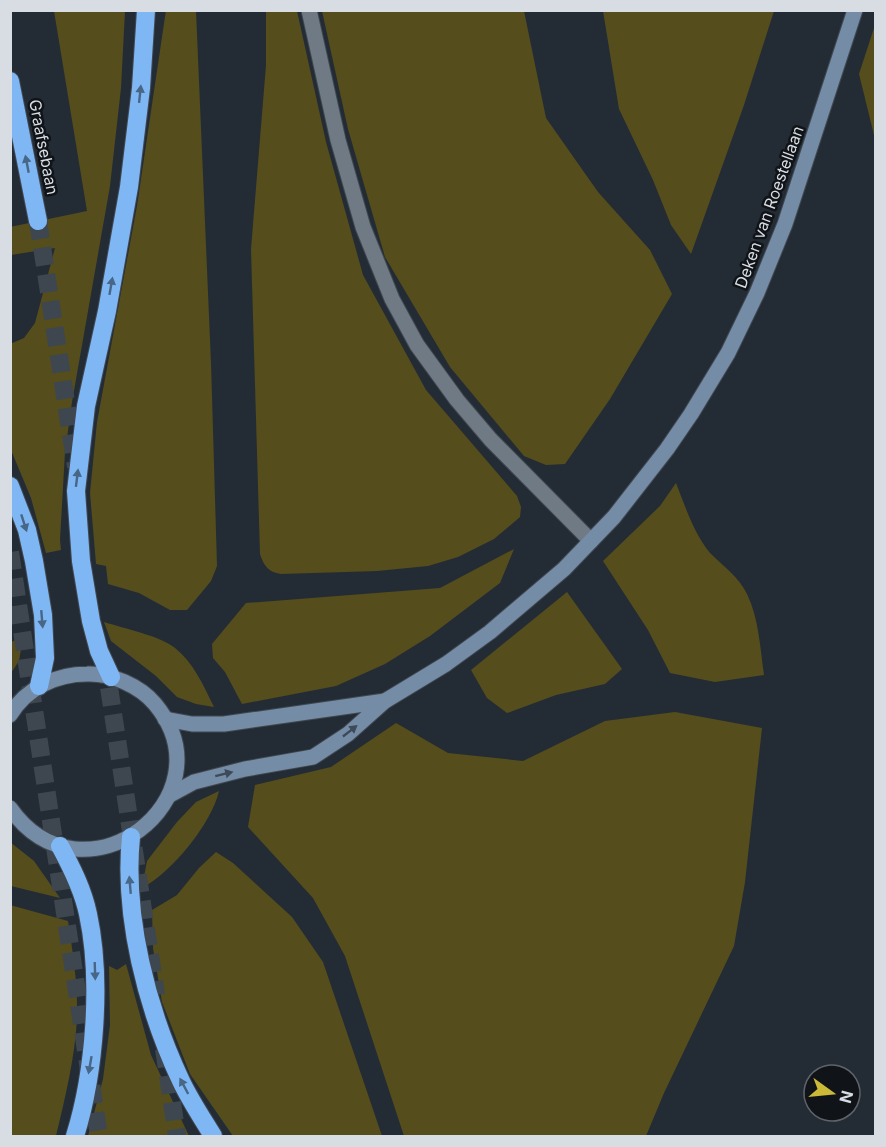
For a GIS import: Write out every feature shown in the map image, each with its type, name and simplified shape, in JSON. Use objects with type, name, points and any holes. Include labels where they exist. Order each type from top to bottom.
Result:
[{"type":"highway","points":[[111,677],[99,651],[91,621],[81,561],[76,491],[86,406],[107,311],[129,187],[141,88],[146,10]]},
{"type":"highway","name":"Graafsebaan","points":[[10,81],[38,221]]},
{"type":"highway","points":[[10,486],[27,530],[43,615],[45,658],[39,686]]},
{"type":"highway","points":[[131,837],[128,865],[132,906],[140,961],[154,1015],[181,1082],[213,1137]]},
{"type":"highway","points":[[60,846],[77,878],[88,913],[95,966],[92,1054],[75,1137]]},
{"type":"main road","name":"Deken van Roestellaan","points":[[170,795],[194,782],[245,769],[313,757],[348,734],[385,701],[446,664],[490,632],[564,569],[638,489],[667,449],[728,353],[757,293],[785,224],[855,10]]},
{"type":"main road","points":[[10,715],[22,699],[39,686],[55,679],[73,674],[111,677],[147,694],[165,719],[176,749],[177,768],[170,795],[145,826],[131,837],[108,847],[85,850],[60,846],[41,838],[24,825],[10,808]]},
{"type":"main road","name":"Deken van Roestellaan","points":[[165,719],[192,724],[224,724],[385,701]]},
{"type":"lane","points":[[309,10],[338,140],[360,216],[392,299],[417,345],[457,400],[490,440],[591,542]]},
{"type":"shaded area","points":[[166,10],[196,11],[211,363],[217,566],[211,581],[187,610],[170,610],[139,593],[108,584],[106,566],[96,564],[90,493],[97,422],[137,206]]},
{"type":"shaded area","points":[[54,11],[125,11],[121,88],[110,186],[65,452],[61,550],[46,553],[31,498],[11,450],[10,344],[24,338],[35,323],[55,248],[11,255],[10,227],[87,211]]},
{"type":"shaded area","points":[[266,11],[297,11],[326,142],[363,275],[426,390],[517,496],[521,507],[520,517],[494,539],[458,557],[428,566],[377,571],[281,574],[267,568],[260,554],[251,249],[266,65]]},
{"type":"shaded area","points":[[322,11],[524,11],[546,118],[598,192],[650,250],[672,294],[610,399],[565,464],[546,465],[524,456],[450,367],[385,257],[348,129]]},
{"type":"shaded area","points":[[603,11],[774,11],[744,105],[691,254],[671,225],[653,180],[619,109]]},
{"type":"shaded area","points":[[875,25],[875,139],[859,74]]},
{"type":"shaded area","points":[[676,483],[690,520],[704,545],[735,577],[747,594],[757,623],[764,675],[715,682],[670,673],[648,630],[603,561],[660,506]]},
{"type":"shaded area","points":[[514,549],[500,583],[430,636],[385,664],[336,686],[242,704],[225,672],[213,658],[212,644],[246,603],[440,588]]},
{"type":"shaded area","points":[[567,592],[622,669],[605,684],[556,695],[507,713],[487,698],[471,670]]},
{"type":"shaded area","points":[[104,622],[151,636],[175,648],[193,667],[214,707],[196,704],[177,697],[156,676],[111,641]]},
{"type":"shaded area","points":[[23,637],[19,661],[11,673],[11,642]]},
{"type":"shaded area","points":[[675,712],[762,728],[745,882],[734,946],[646,1136],[404,1136],[345,956],[313,898],[248,827],[255,785],[331,767],[396,723],[448,753],[523,761],[605,721]]},
{"type":"shaded area","points":[[219,791],[208,818],[189,846],[165,871],[142,888],[147,861],[177,822],[196,802]]},
{"type":"shaded area","points":[[10,842],[34,861],[60,898],[11,886]]},
{"type":"shaded area","points":[[216,852],[233,863],[292,917],[323,962],[382,1136],[233,1136],[190,1074],[162,1002],[153,948],[152,910],[177,895],[199,868]]},
{"type":"shaded area","points":[[10,905],[68,921],[76,981],[77,1018],[72,1063],[56,1136],[11,1136]]},
{"type":"shaded area","points":[[126,964],[151,1055],[189,1136],[88,1136],[103,1079],[110,1025],[109,966],[117,970]]},
{"type":"tunnel","points":[[38,221],[76,467]]},
{"type":"tunnel","points":[[10,552],[99,1136]]},
{"type":"tunnel","points":[[105,661],[156,995]]},
{"type":"tunnel","points":[[164,1049],[177,1136]]}]
